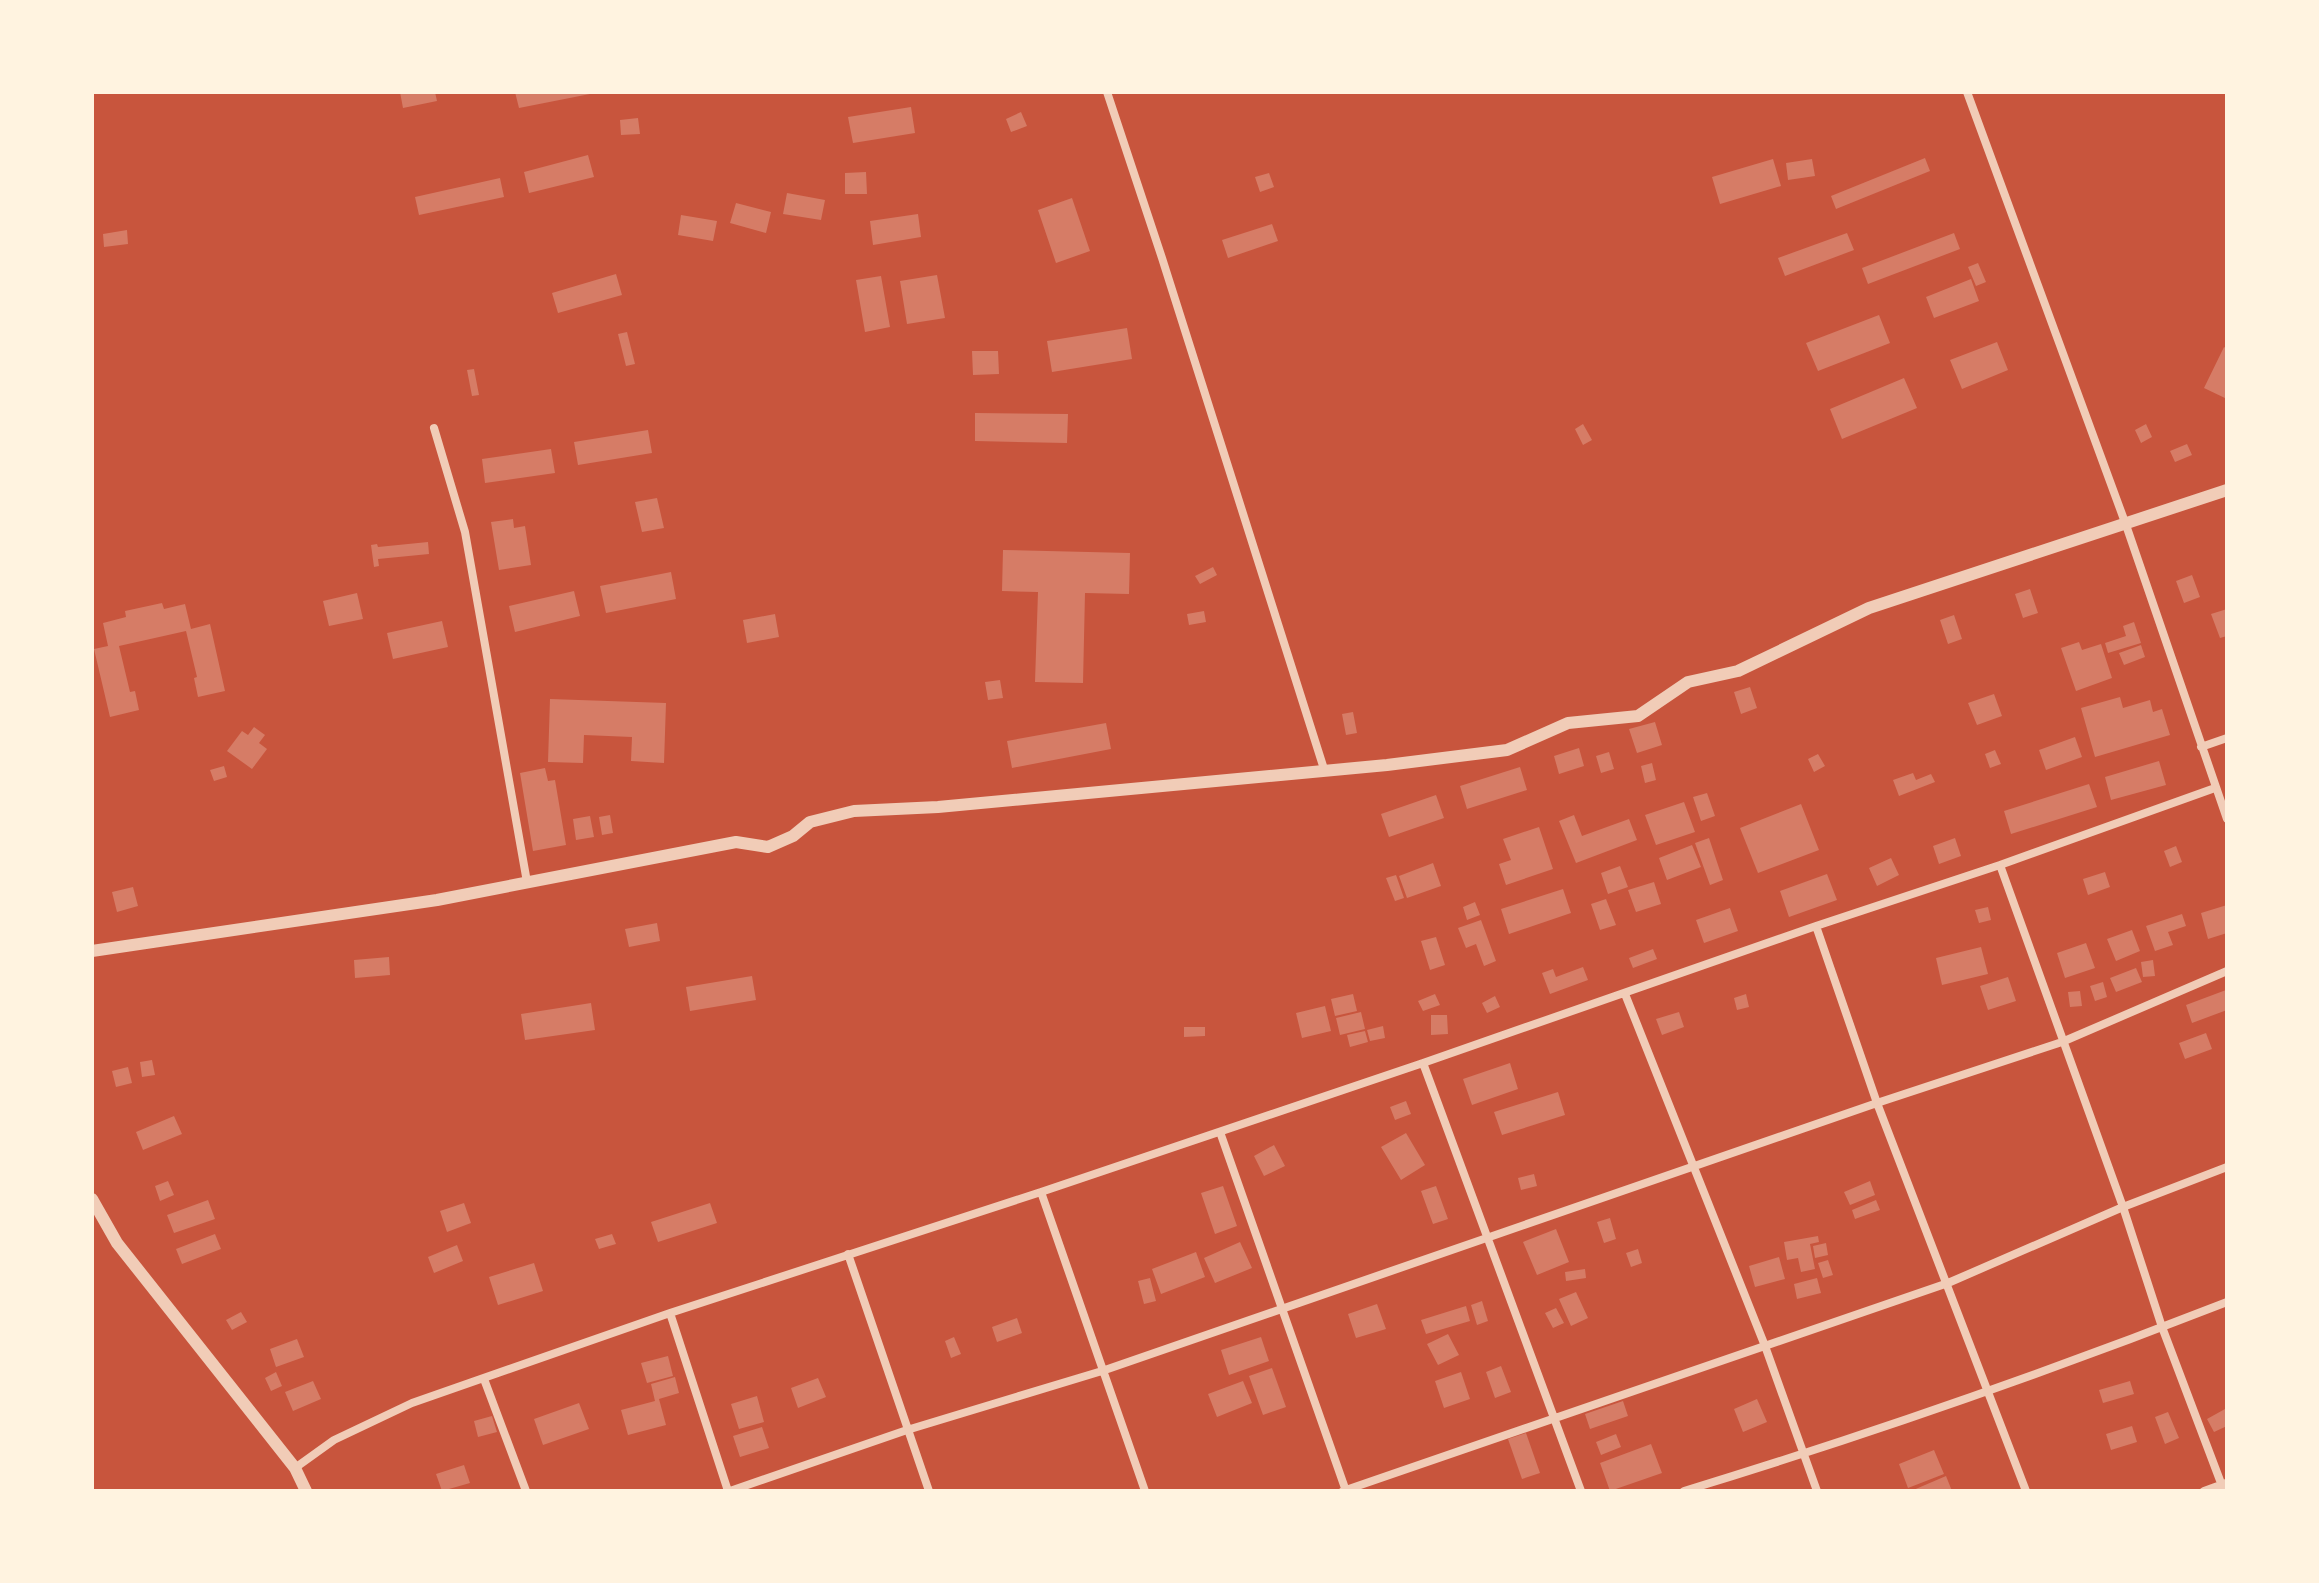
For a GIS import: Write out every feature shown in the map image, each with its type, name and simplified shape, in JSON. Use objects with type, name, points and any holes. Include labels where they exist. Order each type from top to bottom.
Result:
[{"type":"street","points":[[1107,92],[1324,769]]},
{"type":"street","points":[[1967,92],[2126,525],[2227,819]]},
{"type":"street","points":[[434,428],[465,532],[527,882]]},
{"type":"street","points":[[92,951],[437,900],[736,842],[768,847],[793,836],[810,822],[854,811],[938,807],[1507,750],[1568,723],[1638,716],[1688,682],[1738,671],[1869,608],[2227,490]]},
{"type":"street","points":[[2201,747],[2227,738]]},
{"type":"street","points":[[295,1468],[334,1440],[412,1403],[670,1313],[1423,1063],[2215,788]]},
{"type":"street","points":[[2000,865],[2123,1207],[2162,1327],[2224,1486],[2204,1491]]},
{"type":"street","points":[[1816,926],[1877,1103],[2026,1491]]},
{"type":"street","points":[[670,1313],[729,1491],[907,1430],[1102,1371],[2062,1042],[2227,971]]},
{"type":"street","points":[[1625,994],[1765,1346],[1817,1491]]},
{"type":"street","points":[[1423,1063],[1581,1491]]},
{"type":"street","points":[[1220,1132],[1345,1491],[1948,1283],[2123,1207],[2227,1167]]},
{"type":"street","points":[[1041,1192],[1145,1491]]},
{"type":"street","points":[[92,1199],[117,1243],[295,1468],[306,1491]]},
{"type":"street","points":[[848,1254],[929,1491]]},
{"type":"street","points":[[1684,1491],[1804,1455],[1988,1393],[2227,1302]]},
{"type":"street","points":[[484,1379],[526,1491]]},
{"type":"building","points":[[400,92],[435,92],[437,101],[403,108]]},
{"type":"building","points":[[515,92],[595,92],[595,93],[519,108]]},
{"type":"building","points":[[911,107],[915,133],[853,143],[848,117]]},
{"type":"building","points":[[1021,112],[1027,126],[1011,132],[1006,119]]},
{"type":"building","points":[[638,118],[640,134],[621,135],[620,120]]},
{"type":"building","points":[[588,155],[594,177],[529,193],[524,172]]},
{"type":"building","points":[[1925,158],[1930,171],[1836,209],[1831,196]]},
{"type":"building","points":[[1773,159],[1781,186],[1720,204],[1712,177]]},
{"type":"building","points":[[1812,159],[1815,176],[1788,180],[1786,163]]},
{"type":"building","points":[[866,172],[867,194],[845,194],[845,173]]},
{"type":"building","points":[[1269,173],[1274,187],[1260,192],[1255,177]]},
{"type":"building","points":[[500,178],[504,197],[419,215],[415,197]]},
{"type":"building","points":[[787,193],[825,200],[821,220],[783,214]]},
{"type":"building","points":[[1072,198],[1090,251],[1056,263],[1038,210]]},
{"type":"building","points":[[736,203],[771,212],[766,233],[730,223]]},
{"type":"building","points":[[918,214],[921,237],[873,245],[870,221]]},
{"type":"building","points":[[681,215],[717,221],[713,241],[678,235]]},
{"type":"building","points":[[1272,224],[1278,241],[1228,258],[1222,240]]},
{"type":"building","points":[[127,230],[128,244],[104,247],[103,234]]},
{"type":"building","points":[[1847,233],[1854,250],[1785,276],[1778,258]]},
{"type":"building","points":[[1954,233],[1960,249],[1868,284],[1862,268]]},
{"type":"building","points":[[1978,263],[1986,282],[1976,286],[1968,267]]},
{"type":"building","points":[[616,274],[622,295],[558,313],[552,293]]},
{"type":"building","points":[[937,275],[945,318],[907,324],[900,281]]},
{"type":"building","points":[[881,276],[890,327],[865,332],[856,280]]},
{"type":"building","points":[[1971,279],[1979,301],[1934,318],[1926,297]]},
{"type":"building","points":[[1879,315],[1890,343],[1818,371],[1806,343]]},
{"type":"building","points":[[1127,328],[1132,359],[1052,372],[1047,341]]},
{"type":"building","points":[[627,332],[635,364],[626,366],[618,334]]},
{"type":"building","points":[[1997,342],[2008,370],[1962,389],[1950,360]]},
{"type":"building","points":[[2224,347],[2227,349],[2227,399],[2204,388]]},
{"type":"building","points":[[972,351],[998,351],[999,374],[973,375]]},
{"type":"building","points":[[474,369],[479,395],[472,396],[467,370]]},
{"type":"building","points":[[1904,378],[1917,408],[1842,439],[1830,409]]},
{"type":"building","points":[[975,413],[1068,414],[1067,443],[975,441]]},
{"type":"building","points":[[1583,424],[1592,440],[1583,445],[1575,429]]},
{"type":"building","points":[[2146,424],[2152,437],[2141,443],[2135,430]]},
{"type":"building","points":[[648,430],[652,453],[578,465],[574,442]]},
{"type":"building","points":[[2187,444],[2192,455],[2175,462],[2170,451]]},
{"type":"building","points":[[551,449],[555,473],[485,483],[482,459]]},
{"type":"building","points":[[657,498],[664,528],[642,532],[635,502]]},
{"type":"building","points":[[513,519],[514,528],[525,526],[531,565],[499,570],[491,522]]},
{"type":"building","points":[[428,542],[429,554],[378,559],[379,566],[374,567],[371,545]]},
{"type":"building","points":[[1003,550],[1130,553],[1129,594],[1085,593],[1083,683],[1035,682],[1038,592],[1002,591]]},
{"type":"building","points":[[1213,567],[1217,575],[1200,584],[1195,576]]},
{"type":"building","points":[[671,572],[676,599],[606,613],[600,586]]},
{"type":"building","points":[[2192,575],[2200,597],[2184,603],[2176,581]]},
{"type":"building","points":[[2030,589],[2038,613],[2023,618],[2015,594]]},
{"type":"building","points":[[574,591],[580,616],[515,632],[509,606]]},
{"type":"building","points":[[357,593],[363,619],[329,626],[323,601]]},
{"type":"building","points":[[162,603],[164,609],[185,604],[191,629],[210,624],[225,691],[198,697],[194,678],[197,677],[186,631],[119,646],[130,692],[135,691],[139,710],[110,717],[94,649],[108,646],[103,623],[126,617],[125,611]]},
{"type":"building","points":[[2227,609],[2227,636],[2220,638],[2211,614]]},
{"type":"building","points":[[1204,611],[1206,622],[1189,625],[1187,614]]},
{"type":"building","points":[[775,614],[779,637],[747,643],[743,620]]},
{"type":"building","points":[[1954,615],[1962,639],[1948,644],[1940,620]]},
{"type":"building","points":[[442,621],[448,647],[393,659],[387,633]]},
{"type":"building","points":[[2134,622],[2141,643],[2108,653],[2105,643],[2126,636],[2123,626]]},
{"type":"building","points":[[2079,642],[2082,650],[2101,644],[2112,678],[2076,691],[2061,648]]},
{"type":"building","points":[[2141,645],[2145,657],[2124,665],[2119,653]]},
{"type":"building","points":[[1000,680],[1003,698],[988,700],[985,682]]},
{"type":"building","points":[[1750,687],[1757,708],[1741,714],[1734,692]]},
{"type":"building","points":[[1994,694],[2002,716],[1977,725],[1968,703]]},
{"type":"building","points":[[2120,697],[2123,708],[2150,700],[2153,712],[2162,709],[2170,735],[2095,757],[2081,708]]},
{"type":"building","points":[[550,699],[666,703],[664,763],[631,761],[632,737],[584,735],[583,763],[548,762]]},
{"type":"building","points":[[1353,712],[1357,733],[1346,735],[1342,714]]},
{"type":"building","points":[[1655,722],[1662,745],[1637,753],[1629,729]]},
{"type":"building","points":[[1106,723],[1111,749],[1012,768],[1007,741]]},
{"type":"building","points":[[254,727],[265,735],[259,743],[267,749],[252,769],[227,751],[242,731],[248,735]]},
{"type":"building","points":[[2075,737],[2082,757],[2046,770],[2039,750]]},
{"type":"building","points":[[1579,748],[1584,766],[1559,774],[1554,756]]},
{"type":"building","points":[[1995,750],[2001,764],[1990,768],[1985,754]]},
{"type":"building","points":[[1609,752],[1614,769],[1601,773],[1596,756]]},
{"type":"building","points":[[1818,754],[1825,766],[1814,772],[1808,759]]},
{"type":"building","points":[[2159,761],[2166,785],[2111,800],[2105,777]]},
{"type":"building","points":[[1652,763],[1656,780],[1645,783],[1641,766]]},
{"type":"building","points":[[224,766],[227,777],[214,781],[210,770]]},
{"type":"building","points":[[1520,767],[1527,790],[1467,809],[1460,786]]},
{"type":"building","points":[[545,768],[548,781],[555,780],[566,845],[533,851],[520,773]]},
{"type":"building","points":[[1913,773],[1916,780],[1931,774],[1935,782],[1899,796],[1893,780]]},
{"type":"building","points":[[2089,784],[2097,807],[2011,834],[2004,811]]},
{"type":"building","points":[[1707,793],[1715,816],[1701,821],[1693,797]]},
{"type":"building","points":[[1436,795],[1444,818],[1389,837],[1381,814]]},
{"type":"building","points":[[1684,802],[1695,832],[1656,845],[1645,815]]},
{"type":"building","points":[[1801,804],[1819,850],[1758,873],[1740,828]]},
{"type":"building","points":[[610,815],[613,833],[602,835],[599,817]]},
{"type":"building","points":[[1574,815],[1582,836],[1629,819],[1637,840],[1576,863],[1559,821]]},
{"type":"building","points":[[590,816],[594,837],[576,840],[573,819]]},
{"type":"building","points":[[1539,827],[1553,869],[1506,885],[1499,864],[1511,860],[1503,839]]},
{"type":"building","points":[[1709,838],[1723,880],[1710,885],[1695,843]]},
{"type":"building","points":[[1955,838],[1961,856],[1939,864],[1933,846]]},
{"type":"building","points":[[1692,845],[1701,867],[1667,880],[1659,858]]},
{"type":"building","points":[[2176,846],[2182,862],[2170,867],[2164,851]]},
{"type":"building","points":[[1891,858],[1899,875],[1877,886],[1869,868]]},
{"type":"building","points":[[1433,863],[1441,886],[1407,898],[1399,876]]},
{"type":"building","points":[[1620,866],[1628,887],[1608,894],[1601,873]]},
{"type":"building","points":[[2105,872],[2110,887],[2088,895],[2083,879]]},
{"type":"building","points":[[1827,874],[1837,900],[1789,917],[1780,891]]},
{"type":"building","points":[[1396,875],[1404,898],[1395,901],[1386,878]]},
{"type":"building","points":[[1654,882],[1661,904],[1636,912],[1628,890]]},
{"type":"building","points":[[133,887],[138,906],[117,912],[112,892]]},
{"type":"building","points":[[1563,889],[1571,913],[1509,934],[1501,909]]},
{"type":"building","points":[[1606,899],[1616,925],[1600,930],[1591,904]]},
{"type":"building","points":[[1475,902],[1480,915],[1467,920],[1463,907]]},
{"type":"building","points":[[2227,905],[2227,933],[2208,939],[2201,913]]},
{"type":"building","points":[[1988,907],[1991,920],[1979,923],[1975,910]]},
{"type":"building","points":[[1730,908],[1738,931],[1704,943],[1696,920]]},
{"type":"building","points":[[2182,914],[2186,926],[2168,932],[2173,945],[2155,951],[2146,926]]},
{"type":"building","points":[[1481,920],[1496,961],[1484,966],[1476,944],[1466,948],[1458,928]]},
{"type":"building","points":[[657,923],[660,941],[629,947],[625,929]]},
{"type":"building","points":[[2132,930],[2140,951],[2116,961],[2107,939]]},
{"type":"building","points":[[1436,937],[1445,965],[1430,970],[1421,941]]},
{"type":"building","points":[[2086,943],[2095,968],[2065,978],[2057,953]]},
{"type":"building","points":[[1981,947],[1988,974],[1942,985],[1936,958]]},
{"type":"building","points":[[1653,949],[1657,959],[1633,968],[1629,958]]},
{"type":"building","points":[[389,957],[390,975],[355,978],[354,960]]},
{"type":"building","points":[[2153,960],[2155,976],[2143,977],[2141,962]]},
{"type":"building","points":[[1583,967],[1588,980],[1550,994],[1542,973],[1553,969],[1556,977]]},
{"type":"building","points":[[2136,968],[2142,982],[2116,992],[2110,978]]},
{"type":"building","points":[[752,976],[756,1000],[690,1011],[686,987]]},
{"type":"building","points":[[2008,977],[2016,1001],[1988,1010],[1980,986]]},
{"type":"building","points":[[2103,982],[2107,997],[2095,1001],[2090,986]]},
{"type":"building","points":[[2226,990],[2227,1010],[2192,1023],[2186,1005]]},
{"type":"building","points":[[2080,991],[2082,1006],[2070,1007],[2068,992]]},
{"type":"building","points":[[1353,994],[1357,1011],[1335,1016],[1331,999]]},
{"type":"building","points":[[1435,994],[1440,1005],[1423,1011],[1418,1001]]},
{"type":"building","points":[[1746,994],[1749,1007],[1737,1010],[1734,998]]},
{"type":"building","points":[[1495,996],[1500,1007],[1487,1013],[1482,1003]]},
{"type":"building","points":[[591,1003],[595,1030],[525,1040],[521,1014]]},
{"type":"building","points":[[1325,1006],[1331,1031],[1302,1038],[1296,1013]]},
{"type":"building","points":[[1361,1012],[1365,1029],[1340,1035],[1336,1018]]},
{"type":"building","points":[[1679,1012],[1684,1027],[1662,1035],[1656,1019]]},
{"type":"building","points":[[1431,1015],[1447,1015],[1448,1034],[1431,1035]]},
{"type":"building","points":[[1383,1026],[1385,1038],[1370,1041],[1367,1030]]},
{"type":"building","points":[[1184,1027],[1205,1027],[1205,1036],[1184,1037]]},
{"type":"building","points":[[1365,1031],[1368,1042],[1350,1047],[1347,1035]]},
{"type":"building","points":[[2206,1033],[2212,1049],[2185,1059],[2179,1043]]},
{"type":"building","points":[[152,1060],[155,1075],[142,1077],[140,1062]]},
{"type":"building","points":[[1510,1063],[1518,1089],[1472,1105],[1463,1079]]},
{"type":"building","points":[[128,1067],[132,1083],[116,1087],[112,1071]]},
{"type":"building","points":[[1558,1092],[1565,1115],[1502,1135],[1494,1112]]},
{"type":"building","points":[[1406,1101],[1411,1114],[1395,1120],[1390,1107]]},
{"type":"building","points":[[174,1116],[182,1134],[143,1150],[136,1132]]},
{"type":"building","points":[[1406,1133],[1425,1165],[1401,1180],[1381,1147]]},
{"type":"building","points":[[1274,1145],[1285,1166],[1264,1176],[1254,1156]]},
{"type":"building","points":[[1534,1174],[1537,1186],[1521,1190],[1518,1178]]},
{"type":"building","points":[[168,1181],[174,1195],[160,1201],[155,1186]]},
{"type":"building","points":[[1870,1181],[1875,1195],[1850,1205],[1844,1192]]},
{"type":"building","points":[[1223,1186],[1237,1226],[1215,1234],[1201,1193]]},
{"type":"building","points":[[1436,1186],[1448,1219],[1433,1224],[1421,1191]]},
{"type":"building","points":[[208,1200],[215,1219],[174,1233],[167,1215]]},
{"type":"building","points":[[1876,1200],[1880,1210],[1855,1219],[1852,1210]]},
{"type":"building","points":[[464,1203],[471,1223],[447,1232],[440,1211]]},
{"type":"building","points":[[710,1203],[717,1223],[658,1242],[651,1222]]},
{"type":"building","points":[[1610,1218],[1616,1239],[1604,1243],[1597,1222]]},
{"type":"building","points":[[1556,1229],[1569,1262],[1537,1275],[1523,1242]]},
{"type":"building","points":[[215,1234],[221,1249],[182,1264],[176,1249]]},
{"type":"building","points":[[612,1234],[616,1244],[599,1249],[595,1239]]},
{"type":"building","points":[[1818,1236],[1819,1242],[1810,1244],[1815,1269],[1801,1272],[1798,1258],[1787,1260],[1784,1242]]},
{"type":"building","points":[[1240,1242],[1252,1268],[1215,1283],[1204,1258]]},
{"type":"building","points":[[1826,1243],[1828,1255],[1815,1258],[1813,1246]]},
{"type":"building","points":[[457,1245],[463,1261],[434,1273],[428,1257]]},
{"type":"building","points":[[1638,1249],[1642,1263],[1631,1267],[1626,1253]]},
{"type":"building","points":[[1196,1252],[1205,1277],[1161,1294],[1152,1269]]},
{"type":"building","points":[[1779,1257],[1785,1279],[1755,1287],[1749,1266]]},
{"type":"building","points":[[1828,1260],[1833,1275],[1823,1278],[1818,1263]]},
{"type":"building","points":[[534,1263],[543,1291],[498,1305],[489,1277]]},
{"type":"building","points":[[1585,1269],[1586,1278],[1566,1281],[1565,1272]]},
{"type":"building","points":[[1150,1278],[1156,1301],[1144,1304],[1138,1281]]},
{"type":"building","points":[[1817,1278],[1821,1293],[1797,1299],[1794,1284]]},
{"type":"building","points":[[1576,1292],[1588,1318],[1571,1326],[1559,1299]]},
{"type":"building","points":[[1482,1301],[1488,1321],[1477,1325],[1471,1305]]},
{"type":"building","points":[[1377,1304],[1386,1329],[1356,1338],[1348,1314]]},
{"type":"building","points":[[1466,1306],[1470,1321],[1426,1334],[1421,1320]]},
{"type":"building","points":[[1556,1308],[1564,1323],[1553,1328],[1545,1313]]},
{"type":"building","points":[[241,1312],[247,1322],[232,1330],[226,1320]]},
{"type":"building","points":[[1017,1318],[1022,1333],[997,1342],[992,1327]]},
{"type":"building","points":[[1448,1334],[1459,1355],[1438,1365],[1427,1344]]},
{"type":"building","points":[[954,1337],[961,1354],[951,1358],[945,1341]]},
{"type":"building","points":[[1261,1337],[1269,1361],[1229,1375],[1221,1350]]},
{"type":"building","points":[[297,1339],[304,1357],[276,1367],[270,1349]]},
{"type":"building","points":[[668,1356],[673,1376],[647,1383],[641,1363]]},
{"type":"building","points":[[1501,1366],[1511,1392],[1495,1398],[1486,1372]]},
{"type":"building","points":[[1272,1368],[1286,1407],[1263,1415],[1249,1376]]},
{"type":"building","points":[[276,1372],[282,1386],[271,1391],[265,1378]]},
{"type":"building","points":[[1461,1372],[1470,1399],[1444,1408],[1435,1381]]},
{"type":"building","points":[[675,1377],[679,1393],[659,1399],[666,1425],[628,1435],[621,1410],[655,1401],[651,1384]]},
{"type":"building","points":[[818,1378],[826,1397],[798,1408],[791,1388]]},
{"type":"building","points":[[313,1381],[321,1399],[293,1411],[285,1392]]},
{"type":"building","points":[[1243,1381],[1252,1403],[1217,1417],[1208,1394]]},
{"type":"building","points":[[2130,1381],[2134,1394],[2103,1403],[2099,1390]]},
{"type":"building","points":[[757,1396],[764,1422],[739,1429],[731,1404]]},
{"type":"building","points":[[1757,1399],[1767,1422],[1743,1432],[1734,1409]]},
{"type":"building","points":[[1623,1401],[1628,1416],[1590,1429],[1585,1414]]},
{"type":"building","points":[[579,1403],[589,1429],[543,1445],[534,1419]]},
{"type":"building","points":[[2225,1409],[2227,1426],[2214,1432],[2207,1419]]},
{"type":"building","points":[[2168,1412],[2179,1438],[2165,1444],[2155,1417]]},
{"type":"building","points":[[492,1416],[497,1432],[478,1437],[474,1421]]},
{"type":"building","points":[[2132,1426],[2137,1442],[2111,1450],[2106,1434]]},
{"type":"building","points":[[762,1427],[769,1448],[740,1457],[733,1436]]},
{"type":"building","points":[[1526,1433],[1540,1473],[1522,1479],[1508,1439]]},
{"type":"building","points":[[1616,1434],[1621,1447],[1601,1455],[1596,1442]]},
{"type":"building","points":[[1651,1444],[1662,1473],[1610,1491],[1600,1463]]},
{"type":"building","points":[[1934,1450],[1944,1474],[1908,1488],[1899,1464]]},
{"type":"building","points":[[464,1465],[470,1483],[442,1491],[436,1474]]},
{"type":"building","points":[[1946,1476],[1952,1491],[1911,1491]]}]
